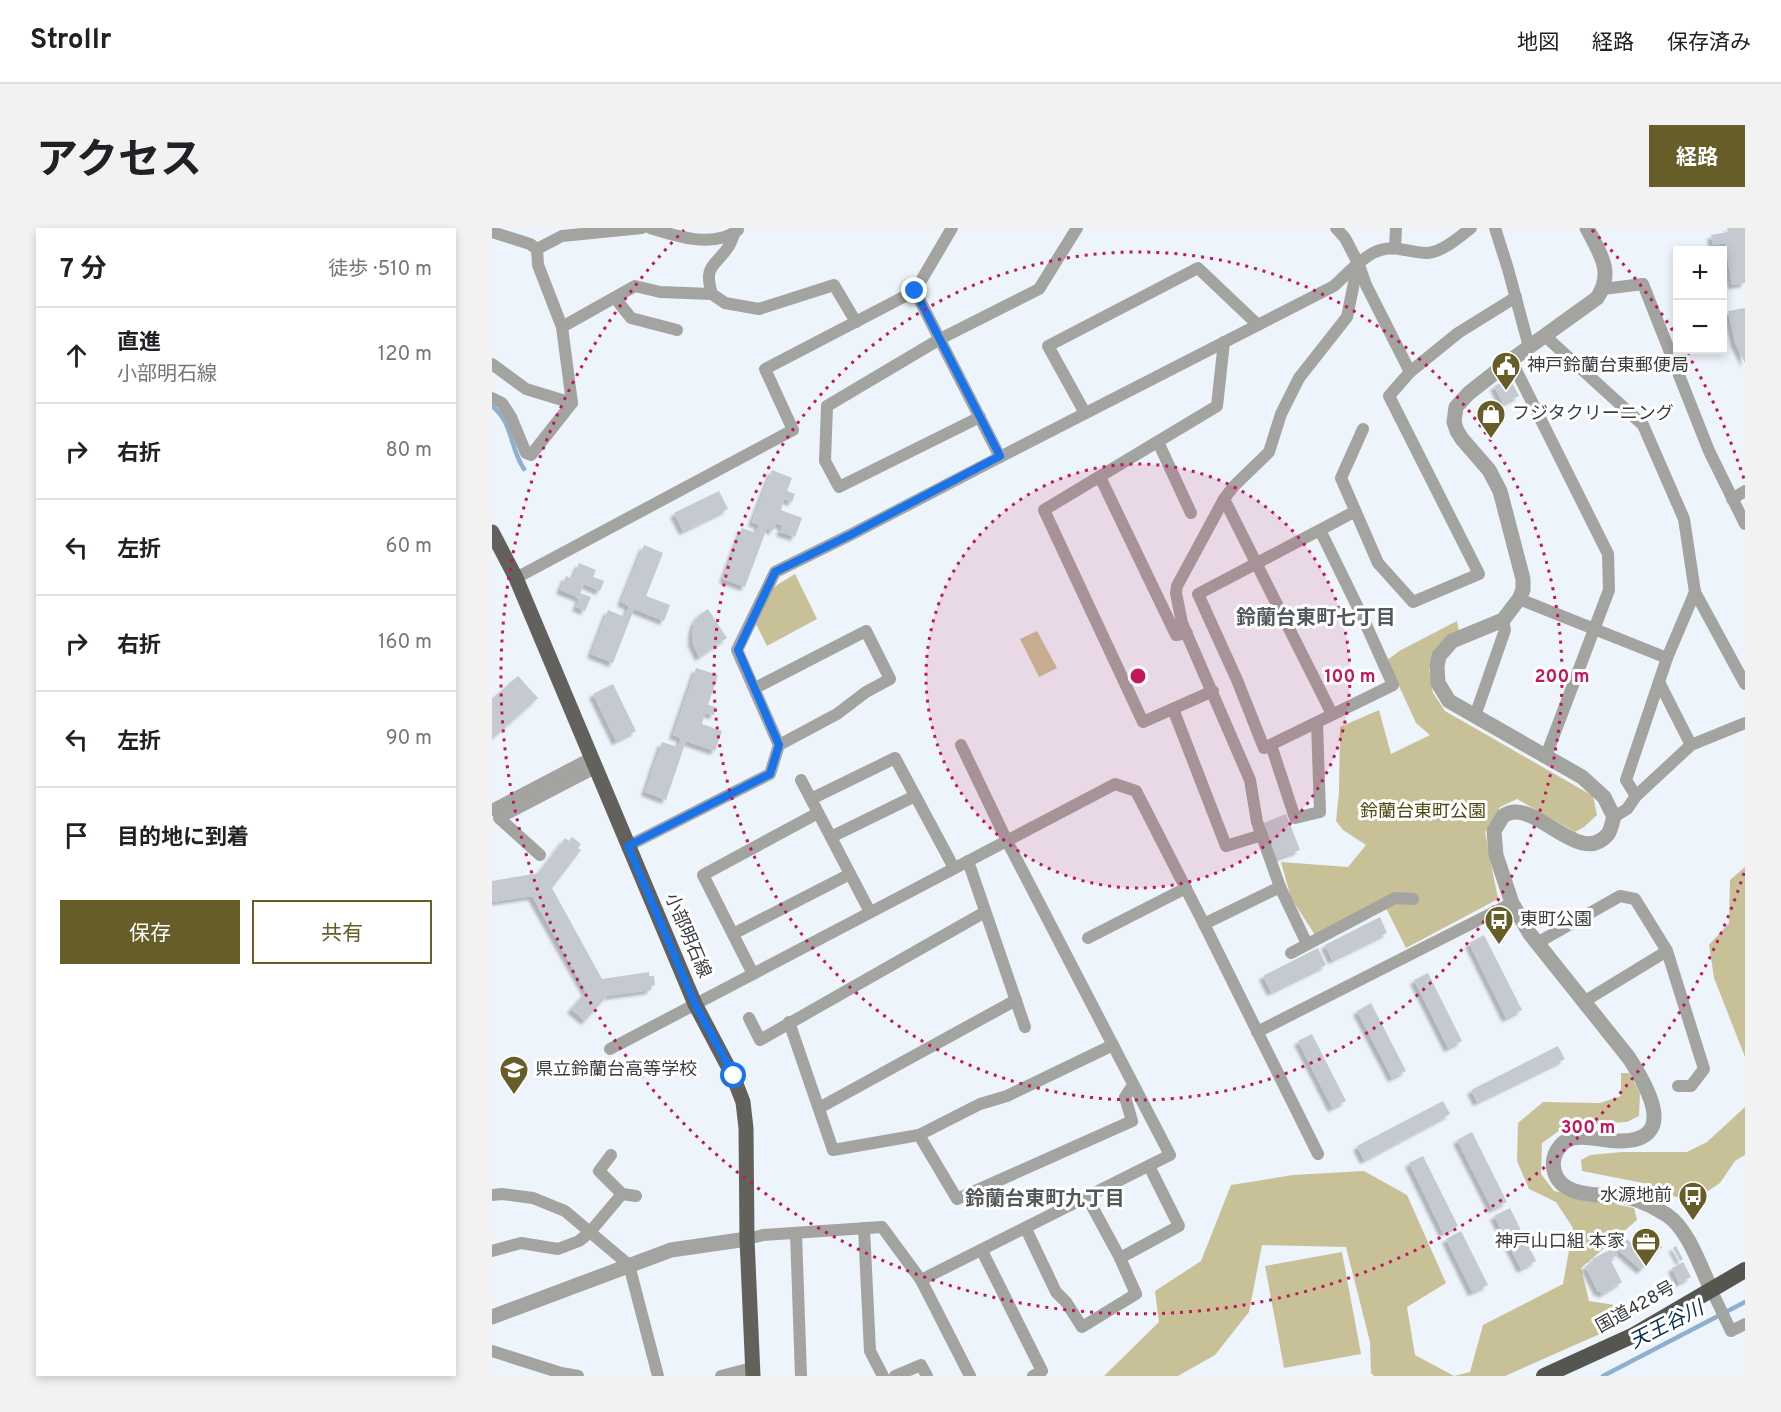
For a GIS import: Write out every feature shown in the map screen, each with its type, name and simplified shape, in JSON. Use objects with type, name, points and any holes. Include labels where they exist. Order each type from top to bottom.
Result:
[{"type":"highway","name":"国道428号","points":[[1544,1376],[1714,1295],[1745,1270]]},
{"type":"main road","name":"小部明石線","points":[[492,532],[516,578],[695,1004],[734,1076],[743,1102],[746,1128],[752,1372]]},
{"type":"street","points":[[537,249],[562,236],[642,228]]},
{"type":"street","points":[[650,228],[686,238],[711,240],[737,230]]},
{"type":"street","points":[[516,578],[793,430],[765,369],[915,291],[952,228]]},
{"type":"street","points":[[980,417],[839,487],[825,461],[827,406],[940,339],[1039,289],[1077,228]]},
{"type":"street","points":[[1336,228],[1345,238],[1410,372]]},
{"type":"street","points":[[1395,248],[1396,228]]},
{"type":"street","points":[[628,846],[770,774],[779,745],[738,650],[775,572],[1334,286],[1374,253],[1395,248],[1429,253],[1446,247],[1471,228]]},
{"type":"street","points":[[1495,228],[1529,347]]},
{"type":"street","points":[[1587,228],[1603,261],[1605,280],[1602,290],[1590,304],[1511,360],[1461,400],[1456,407],[1454,422],[1457,431],[1489,470],[1500,491],[1523,579],[1523,590],[1503,620],[1452,641],[1440,656],[1437,666],[1438,683],[1449,701],[1582,777],[1604,797],[1614,817]]},
{"type":"street","points":[[712,294],[708,281],[711,267],[729,246],[737,230]]},
{"type":"street","points":[[492,232],[530,244],[537,249]]},
{"type":"street","points":[[492,398],[502,403],[511,417],[526,453],[531,455],[572,403],[562,327],[538,265],[537,249]]},
{"type":"street","points":[[1307,944],[1280,887],[1257,822],[1250,780],[1182,623],[1176,593],[1177,586],[1224,499],[1269,452],[1281,414],[1299,378],[1347,316],[1358,264]]},
{"type":"street","points":[[1085,413],[1048,346],[1198,268],[1258,325]]},
{"type":"street","points":[[1602,290],[1643,284],[1709,452],[1745,524]]},
{"type":"street","points":[[562,327],[635,286],[660,292],[712,294],[725,303],[759,309],[834,285],[856,322]]},
{"type":"street","points":[[915,291],[1000,456]]},
{"type":"street","points":[[1363,429],[1341,478],[1378,563],[1413,602],[1479,574],[1389,396],[1410,372],[1458,333],[1516,297]]},
{"type":"street","points":[[615,298],[631,318],[677,330]]},
{"type":"street","points":[[1545,336],[1643,425],[1684,519],[1695,592],[1745,684]]},
{"type":"street","points":[[1213,691],[1143,722],[1044,510],[1217,406],[1224,342]]},
{"type":"street","points":[[1511,360],[1608,554],[1609,590],[1546,756]]},
{"type":"street","points":[[492,364],[526,389],[572,403]]},
{"type":"street","points":[[1158,442],[1191,513]]},
{"type":"street","points":[[1100,477],[1176,635],[1187,633]]},
{"type":"street","points":[[1732,499],[1745,491]]},
{"type":"street","points":[[1224,499],[1332,714]]},
{"type":"street","points":[[1320,530],[1393,685],[1264,748],[1238,680],[1198,594],[1354,512]]},
{"type":"street","points":[[1636,796],[1626,780],[1667,658],[1695,592]]},
{"type":"street","points":[[1519,598],[1667,658]]},
{"type":"street","points":[[1475,716],[1505,630],[1503,620]]},
{"type":"street","points":[[754,688],[866,632],[890,678],[866,692],[837,714],[779,745]]},
{"type":"street","points":[[1659,682],[1691,745]]},
{"type":"street","points":[[1173,709],[1226,846],[1262,835]]},
{"type":"street","points":[[1271,745],[1295,818],[1320,812],[1317,723]]},
{"type":"street","points":[[1745,723],[1691,745],[1636,796],[1627,809],[1614,817],[1609,833],[1596,843],[1578,842],[1533,816],[1515,811],[1503,816],[1494,831],[1496,855],[1512,903],[1537,943],[1615,1039],[1643,1080],[1652,1101],[1654,1117],[1651,1129],[1638,1140],[1575,1138],[1560,1144],[1553,1160],[1557,1178],[1574,1192],[1634,1199],[1668,1216],[1679,1227],[1693,1249],[1731,1331],[1745,1324]]},
{"type":"street","points":[[921,1280],[1170,1155],[1007,841],[961,745]]},
{"type":"street","points":[[811,800],[895,758],[954,868]]},
{"type":"street","points":[[492,810],[593,763]]},
{"type":"street","points":[[540,855],[499,818],[593,763]]},
{"type":"street","points":[[801,780],[870,912]]},
{"type":"street","points":[[610,1049],[1114,784],[1136,791],[1318,1155]]},
{"type":"street","points":[[831,837],[915,796]]},
{"type":"street","points":[[753,974],[704,875],[818,813]]},
{"type":"street","points":[[968,861],[1025,1027]]},
{"type":"street","points":[[733,934],[850,874]]},
{"type":"street","points":[[1204,924],[1280,887]]},
{"type":"street","points":[[1088,938],[1186,888]]},
{"type":"street","points":[[1537,943],[1620,896],[1635,899],[1667,951],[1704,1069],[1691,1086],[1678,1086]]},
{"type":"street","points":[[1291,953],[1395,898],[1413,899]]},
{"type":"street","points":[[1257,1032],[1512,903]]},
{"type":"street","points":[[749,1018],[760,1040],[985,912]]},
{"type":"street","points":[[1585,1001],[1667,951]]},
{"type":"street","points":[[819,1108],[1016,1000]]},
{"type":"street","points":[[789,1023],[833,1150],[919,1136],[980,1104],[1007,1096],[1113,1045]]},
{"type":"street","points":[[919,1136],[957,1199],[1132,1121],[1125,1097],[1133,1085]]},
{"type":"street","points":[[611,1155],[599,1171],[622,1194],[636,1196]]},
{"type":"street","points":[[1120,1258],[1179,1226],[1149,1166]]},
{"type":"street","points":[[492,1251],[520,1243],[558,1249],[579,1241],[590,1232],[622,1194]]},
{"type":"street","points":[[492,1195],[533,1198],[565,1211],[629,1265],[658,1376]]},
{"type":"street","points":[[1026,1228],[1056,1292],[1066,1302],[1082,1327],[1136,1294],[1088,1197]]},
{"type":"street","points":[[492,1317],[671,1250],[763,1235],[882,1227],[921,1280],[970,1376]]},
{"type":"street","points":[[864,1228],[870,1351],[883,1376]]},
{"type":"street","points":[[796,1233],[801,1376]]},
{"type":"street","points":[[982,1251],[1042,1371],[1033,1376]]},
{"type":"street","points":[[492,1351],[561,1373],[579,1376]]},
{"type":"street","points":[[895,1376],[921,1365],[927,1376]]},
{"type":"street","points":[[721,1376],[752,1372]]},
{"type":"green space","points":[[795,574],[817,619],[767,646],[756,624],[771,591]]},
{"type":"green space","name":"鈴蘭台東町公園","points":[[1457,621],[1459,631],[1436,648],[1429,670],[1433,693],[1445,711],[1593,796],[1597,815],[1575,832],[1517,799],[1500,807],[1485,832],[1498,899],[1406,948],[1382,900],[1315,935],[1291,898],[1281,862],[1348,867],[1366,845],[1343,830],[1336,821],[1340,727],[1379,710],[1391,754],[1430,735],[1416,723],[1387,660],[1401,650]]},
{"type":"green space","points":[[1037,631],[1057,668],[1039,677],[1020,639]]},
{"type":"green space","points":[[1745,867],[1745,1057],[1714,978],[1709,945],[1729,923],[1730,880]]},
{"type":"green space","points":[[1621,1073],[1629,1073],[1640,1093],[1639,1116],[1627,1122],[1566,1126],[1542,1143],[1541,1174],[1554,1191],[1634,1208],[1637,1220],[1581,1268],[1589,1301],[1622,1306],[1618,1326],[1505,1376],[1454,1376],[1470,1372],[1483,1325],[1563,1284],[1573,1228],[1556,1202],[1529,1189],[1517,1161],[1518,1123],[1543,1102],[1600,1103],[1621,1096]]},
{"type":"green space","points":[[1745,1107],[1745,1155],[1735,1161],[1720,1183],[1708,1191],[1676,1197],[1648,1184],[1582,1171],[1581,1160],[1590,1155],[1622,1152],[1687,1152],[1707,1142]]},
{"type":"green space","points":[[1364,1171],[1407,1195],[1446,1283],[1407,1307],[1415,1355],[1454,1376],[1374,1376],[1371,1373],[1370,1342],[1346,1247],[1262,1245],[1249,1312],[1215,1355],[1178,1376],[1104,1376],[1159,1322],[1155,1291],[1201,1261],[1231,1185],[1293,1175]]},
{"type":"green space","points":[[1342,1252],[1361,1354],[1284,1368],[1265,1266]]},
{"type":"building","points":[[1727,228],[1745,228],[1745,283],[1732,285],[1727,246],[1725,243],[1713,245],[1711,235],[1728,232]]},
{"type":"building","points":[[1745,308],[1745,363],[1735,343],[1728,311]]},
{"type":"building","points":[[1510,379],[1519,396],[1503,404],[1494,386]]},
{"type":"building","points":[[772,470],[792,478],[787,491],[795,494],[792,502],[784,499],[781,510],[802,518],[795,537],[780,532],[783,526],[776,523],[773,531],[767,528],[745,587],[723,579],[742,528],[756,533],[759,525],[752,522]]},
{"type":"building","points":[[719,491],[728,509],[683,531],[674,513]]},
{"type":"building","points":[[644,545],[663,553],[646,596],[670,605],[664,621],[634,609],[613,663],[591,654],[608,610],[625,617],[629,606],[621,602]]},
{"type":"building","points":[[579,563],[596,570],[593,577],[604,581],[600,591],[584,584],[580,593],[591,597],[585,611],[576,607],[580,598],[560,590],[566,576],[573,579]]},
{"type":"building","points":[[708,609],[727,638],[699,657],[692,642],[692,633],[699,615]]},
{"type":"building","points":[[696,668],[718,675],[708,705],[716,707],[714,715],[705,713],[702,724],[722,731],[715,751],[686,741],[666,800],[645,792],[662,742],[678,747],[681,738],[673,735]]},
{"type":"building","points":[[518,676],[538,698],[492,739],[492,699]]},
{"type":"building","points":[[613,684],[636,731],[616,741],[593,694]]},
{"type":"building","points":[[1286,814],[1300,850],[1275,859],[1261,824]]},
{"type":"building","points":[[572,837],[581,844],[578,848],[581,850],[552,888],[602,979],[649,972],[649,976],[654,976],[655,985],[651,986],[651,990],[607,996],[585,1021],[571,1009],[586,992],[532,896],[492,902],[492,881],[539,873],[565,838],[569,841]]},
{"type":"building","points":[[1380,917],[1387,933],[1332,960],[1325,945]]},
{"type":"building","points":[[1484,935],[1522,1010],[1506,1018],[1469,943]]},
{"type":"building","points":[[1318,948],[1326,965],[1271,992],[1263,976]]},
{"type":"building","points":[[1428,973],[1462,1041],[1448,1048],[1414,980]]},
{"type":"building","points":[[1371,1003],[1406,1071],[1392,1078],[1357,1011]]},
{"type":"building","points":[[1312,1034],[1346,1101],[1332,1108],[1298,1041]]},
{"type":"building","points":[[1558,1046],[1565,1059],[1477,1102],[1471,1090]]},
{"type":"building","points":[[1443,1101],[1450,1114],[1364,1160],[1357,1146]]},
{"type":"building","points":[[1472,1132],[1507,1202],[1492,1209],[1457,1140]]},
{"type":"building","points":[[1423,1156],[1458,1226],[1443,1233],[1409,1163]]},
{"type":"building","points":[[1510,1208],[1536,1261],[1521,1269],[1494,1216]]},
{"type":"building","points":[[1461,1231],[1488,1285],[1472,1292],[1446,1239]]},
{"type":"building","points":[[1645,1233],[1662,1247],[1641,1270],[1617,1249],[1627,1239],[1634,1245]]},
{"type":"building","points":[[1676,1246],[1683,1259],[1680,1261],[1673,1248]]},
{"type":"building","points":[[1614,1248],[1618,1255],[1610,1259],[1622,1282],[1602,1294],[1598,1292],[1585,1266],[1594,1262],[1592,1259]]},
{"type":"building","points":[[1683,1262],[1691,1277],[1679,1283],[1672,1268]]},
{"type":"waterway","points":[[492,406],[504,420],[524,469]]},
{"type":"waterway","name":"天王谷川","points":[[1603,1376],[1745,1302]]},
{"type":"place","name":"神戸鈴蘭台東郵便局","points":[[1506,392]]},
{"type":"place","name":"フジタクリーニング","points":[[1491,440]]},
{"type":"place","name":"東町公園","points":[[1499,946]]},
{"type":"place","name":"県立鈴蘭台高等学校","points":[[514,1096]]},
{"type":"place","name":"水源地前","points":[[1693,1222]]},
{"type":"place","name":"神戸山口組 本家","points":[[1646,1268]]},
{"type":"district","name":"鈴蘭台東町七丁目","points":[[1316,619]]},
{"type":"district","name":"鈴蘭台東町九丁目","points":[[1045,1200]]},
{"type":"route","points":[[734,1076],[695,1004],[628,846],[770,774],[779,745],[738,650],[775,572],[1000,456],[915,291]]}]
